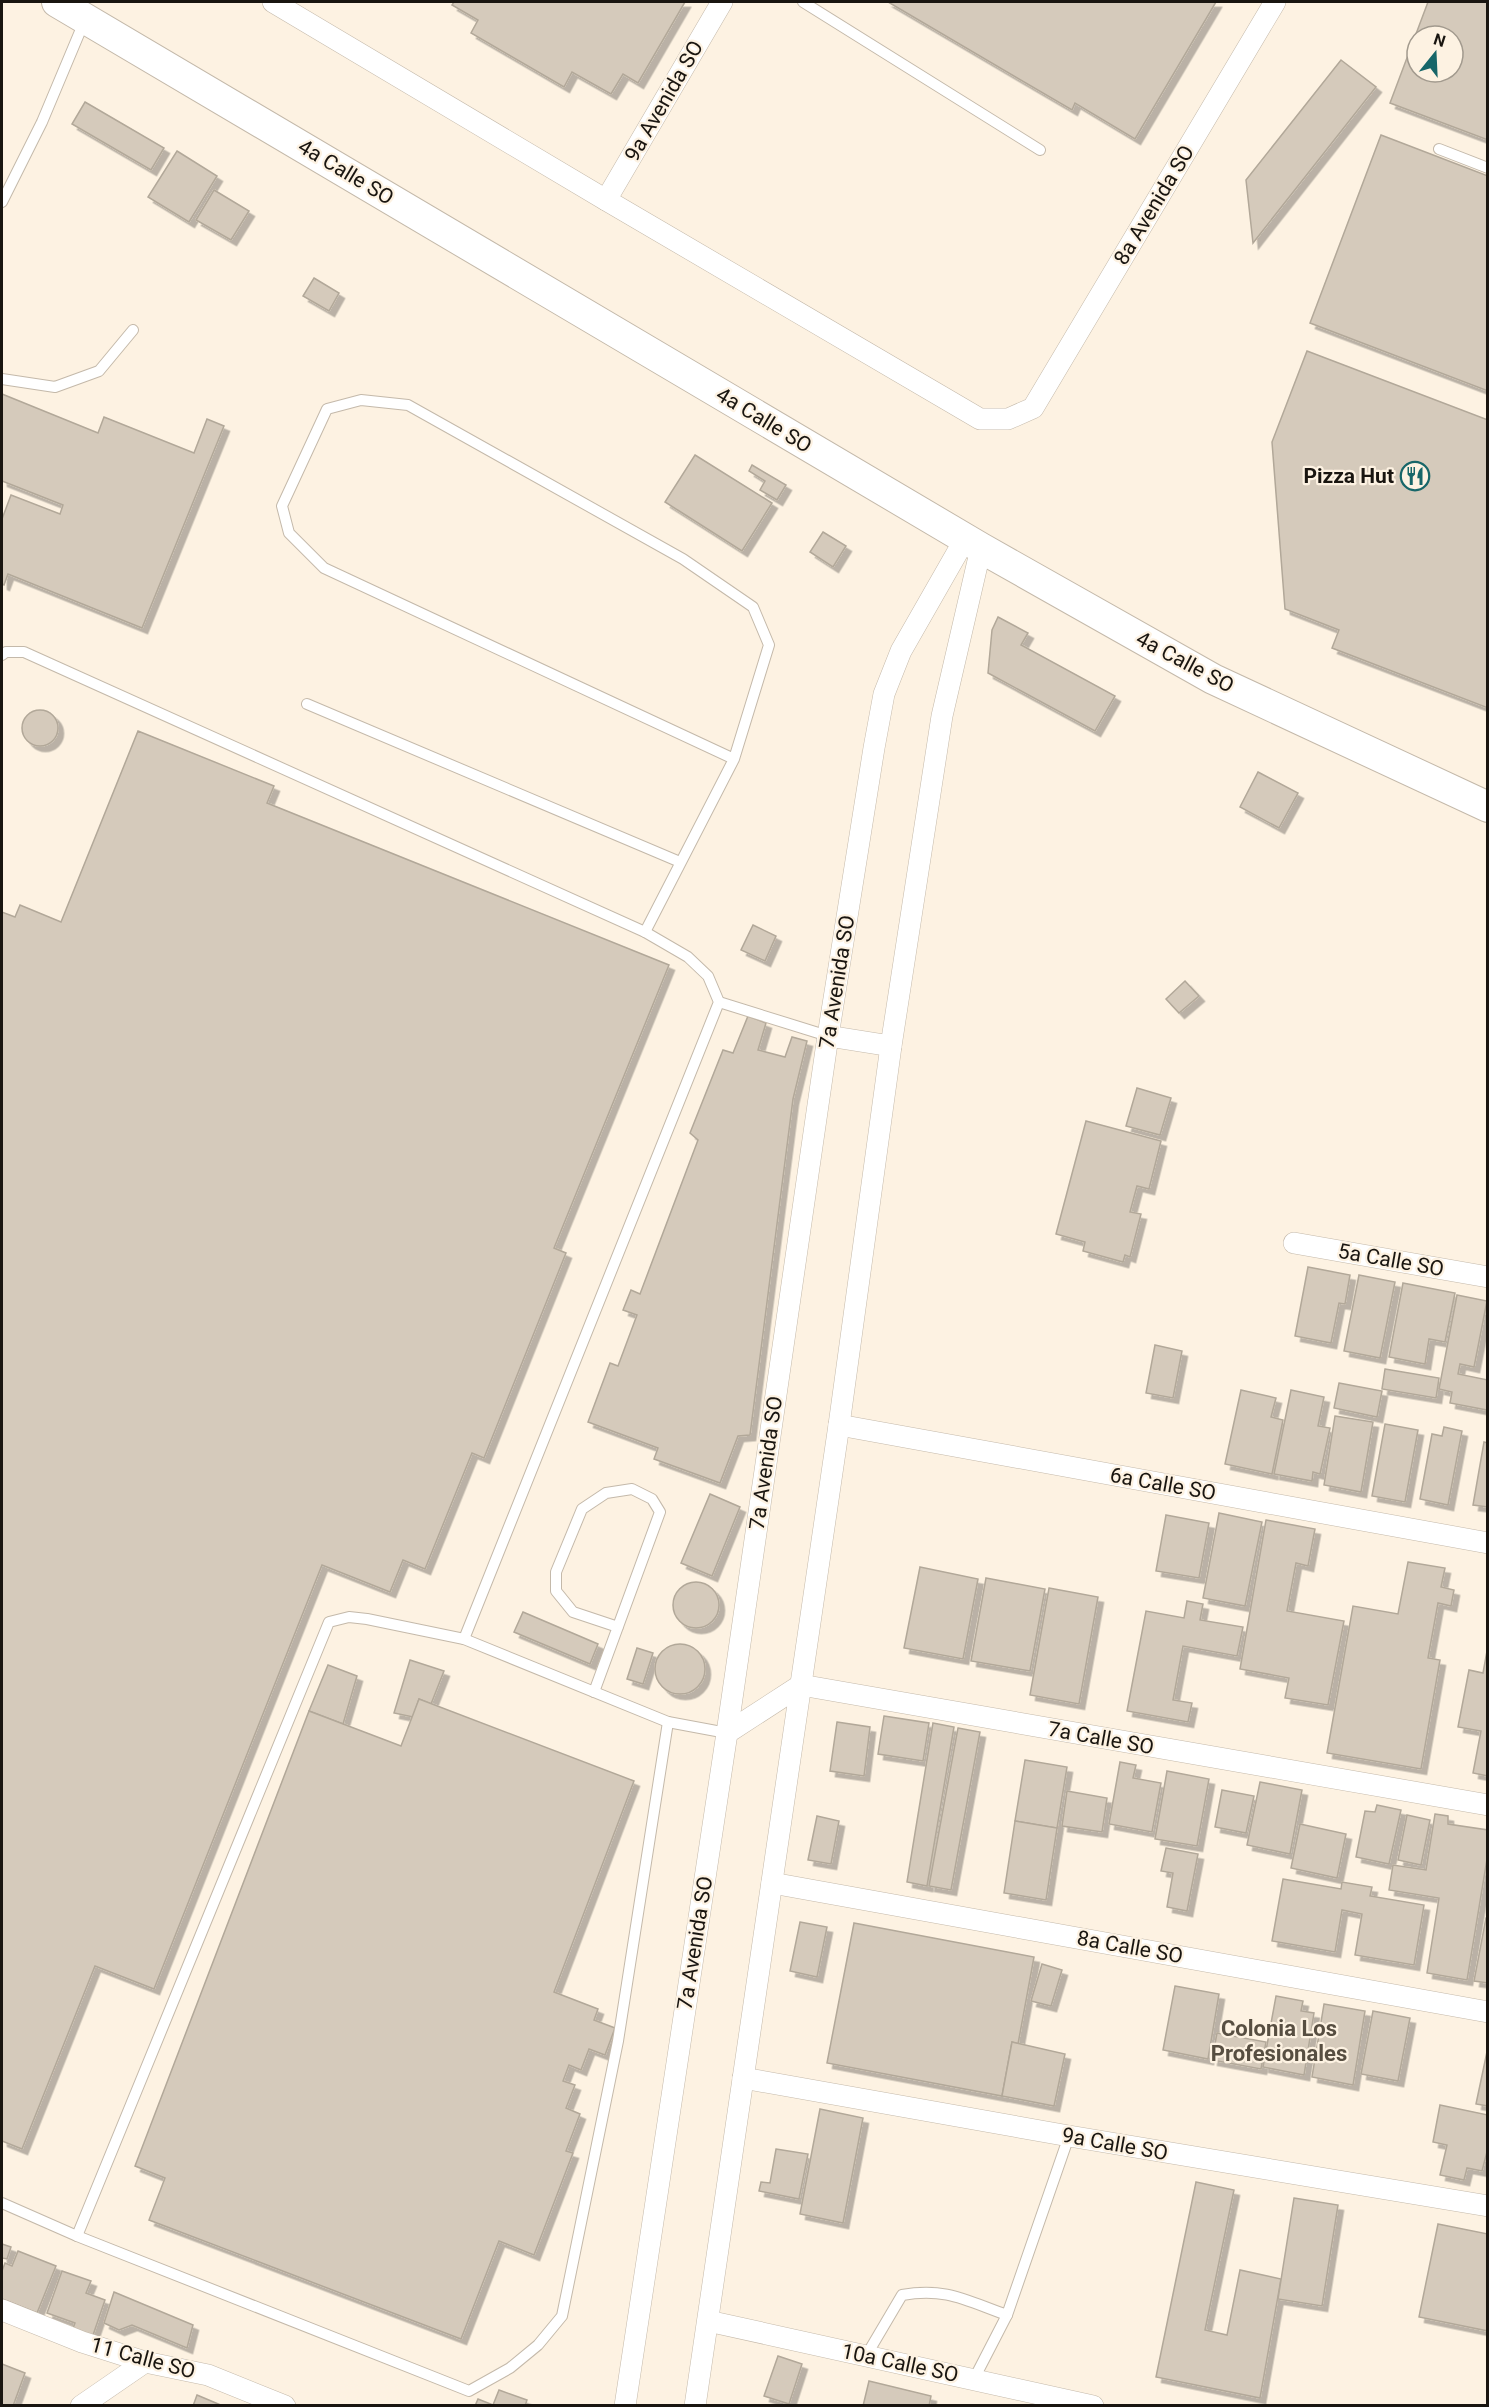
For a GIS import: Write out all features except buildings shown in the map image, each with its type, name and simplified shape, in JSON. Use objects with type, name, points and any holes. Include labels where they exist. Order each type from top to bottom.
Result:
[{"type":"street","name":"4a Calle SO","points":[[57,2],[973,543],[1213,679],[1488,807]]},
{"type":"street","points":[[273,2],[606,200]]},
{"type":"street","name":"9a Avenida SO","points":[[606,200],[722,2]]},
{"type":"street","name":"8a Avenida SO","points":[[606,200],[980,419],[1008,419],[1033,408],[1275,2]]},
{"type":"street","points":[[695,2406],[839,1425],[891,1046],[942,716],[973,543]]},
{"type":"street","name":"7a Avenida SO","points":[[625,2406],[727,1733],[828,1036],[884,694],[901,651],[973,543]]},
{"type":"street","points":[[828,1036],[891,1046]]},
{"type":"street","name":"5a Calle SO","points":[[1294,1243],[1488,1277]]},
{"type":"street","name":"6a Calle SO","points":[[839,1425],[1488,1543]]},
{"type":"street","points":[[727,1733],[801,1685]]},
{"type":"street","name":"7a Calle SO","points":[[801,1685],[1488,1805]]},
{"type":"street","name":"8a Calle SO","points":[[772,1883],[1488,2012]]},
{"type":"street","name":"9a Calle SO","points":[[743,2078],[1069,2136],[1488,2206]]},
{"type":"street","name":"11 Calle SO","points":[[2,2310],[82,2342],[145,2361],[208,2375],[285,2406]]},
{"type":"street","name":"10a Calle SO","points":[[708,2321],[1093,2406]]},
{"type":"street","points":[[81,2406],[145,2361]]},
{"type":"lane","points":[[803,2],[1040,150]]},
{"type":"lane","points":[[2,202],[42,122],[86,19]]},
{"type":"lane","points":[[1439,149],[1488,168]]},
{"type":"lane","points":[[2,379],[55,387],[99,371],[133,330]]},
{"type":"lane","points":[[645,932],[734,759],[769,645],[753,607],[682,559],[408,405],[361,400],[327,409],[282,506],[289,533],[324,568],[734,759]]},
{"type":"lane","points":[[2,655],[6,652],[24,652],[645,932],[688,957],[708,976],[719,1002],[464,1639]]},
{"type":"lane","points":[[306,704],[680,862]]},
{"type":"lane","points":[[719,1002],[828,1036]]},
{"type":"lane","points":[[594,1692],[618,1627],[660,1512],[652,1499],[632,1489],[606,1493],[582,1509],[556,1572],[556,1591],[573,1612],[618,1627]]},
{"type":"lane","points":[[77,2236],[329,1622],[349,1617],[367,1619],[464,1639],[668,1722],[727,1733]]},
{"type":"lane","points":[[2,2203],[77,2236],[469,2391],[510,2368],[538,2345],[562,2316],[618,2041],[668,1722]]},
{"type":"lane","points":[[974,2379],[1007,2316],[1069,2136]]},
{"type":"lane","points":[[866,2356],[902,2295],[922,2292],[946,2293],[1007,2316]]},
{"type":"place","name":"Pizza Hut","points":[[1415,476]]},
{"type":"district","name":"Colonia Los Profesionales","points":[[1279,2040]]}]
